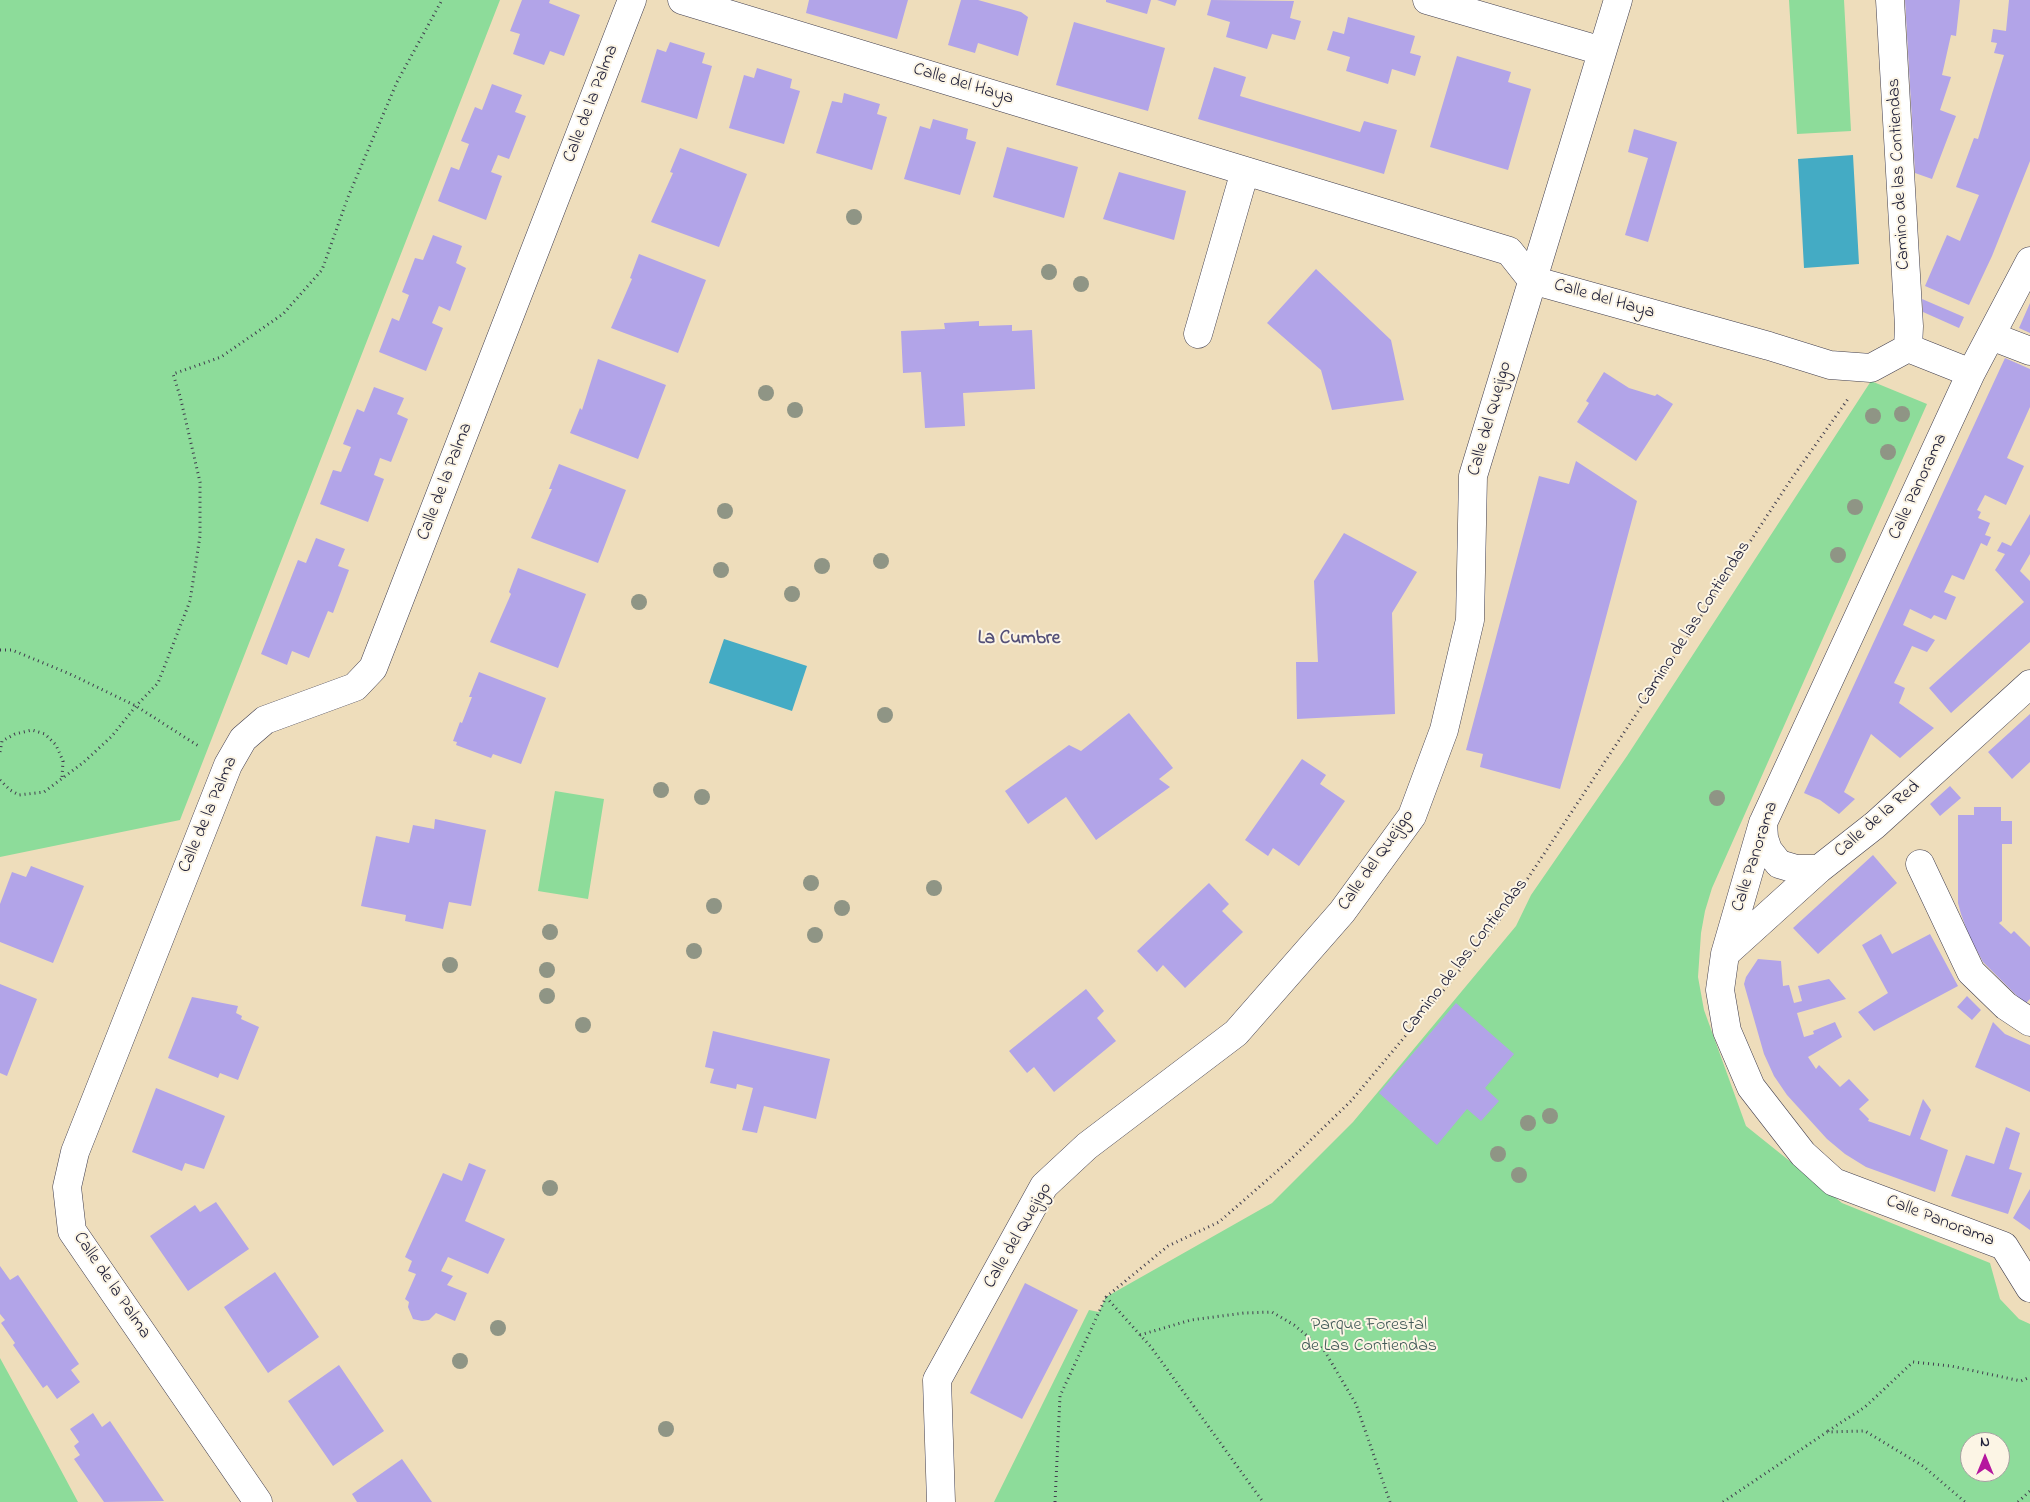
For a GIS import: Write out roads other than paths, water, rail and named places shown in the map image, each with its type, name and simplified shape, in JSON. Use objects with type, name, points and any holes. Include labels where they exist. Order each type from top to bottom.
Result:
[{"type":"street","name":"Calle de la Palma","points":[[258,1502],[72,1230],[67,1187],[75,1152],[228,765],[243,739],[265,720],[355,687],[373,668],[632,0]]},
{"type":"street","name":"Calle del Haya","points":[[682,0],[1509,251],[1532,280],[1769,346],[1830,365],[1871,368],[1908,348]]},
{"type":"street","points":[[1427,0],[1602,51]]},
{"type":"street","name":"Calle del Quejigo","points":[[941,1502],[937,1380],[1044,1186],[1087,1146],[1236,1033],[1342,912],[1412,816],[1444,730],[1470,620],[1473,476],[1618,0]]},
{"type":"street","name":"Camino de las Contiendas","points":[[1890,0],[1909,326],[1908,348]]},
{"type":"street","points":[[1198,334],[1245,171]]},
{"type":"street","name":"Calle Panorama","points":[[2030,261],[1972,372],[1763,822],[1725,954],[1720,990],[1727,1031],[1751,1087],[1803,1154],[1834,1182],[2004,1246],[2030,1288]]},
{"type":"street","points":[[1992,336],[2030,351]]},
{"type":"street","points":[[1908,348],[1972,372]]},
{"type":"street","name":"Calle de la Red","points":[[1725,954],[1819,869],[1875,825],[2030,684]]},
{"type":"street","points":[[1763,822],[1764,838],[1768,850],[1779,864],[1796,869],[1819,869]]},
{"type":"street","points":[[1920,864],[1971,972],[2006,1006],[2030,1022]]},
{"type":"water","points":[[1853,155],[1859,264],[1804,268],[1798,159]]},
{"type":"water","points":[[724,639],[807,666],[792,711],[709,683]]},
{"type":"district","name":"La Cumbre","points":[[1019,640]]},
{"type":"park label","name":"Parque Forestal de Las Contiendas","points":[[1369,1336]]}]
